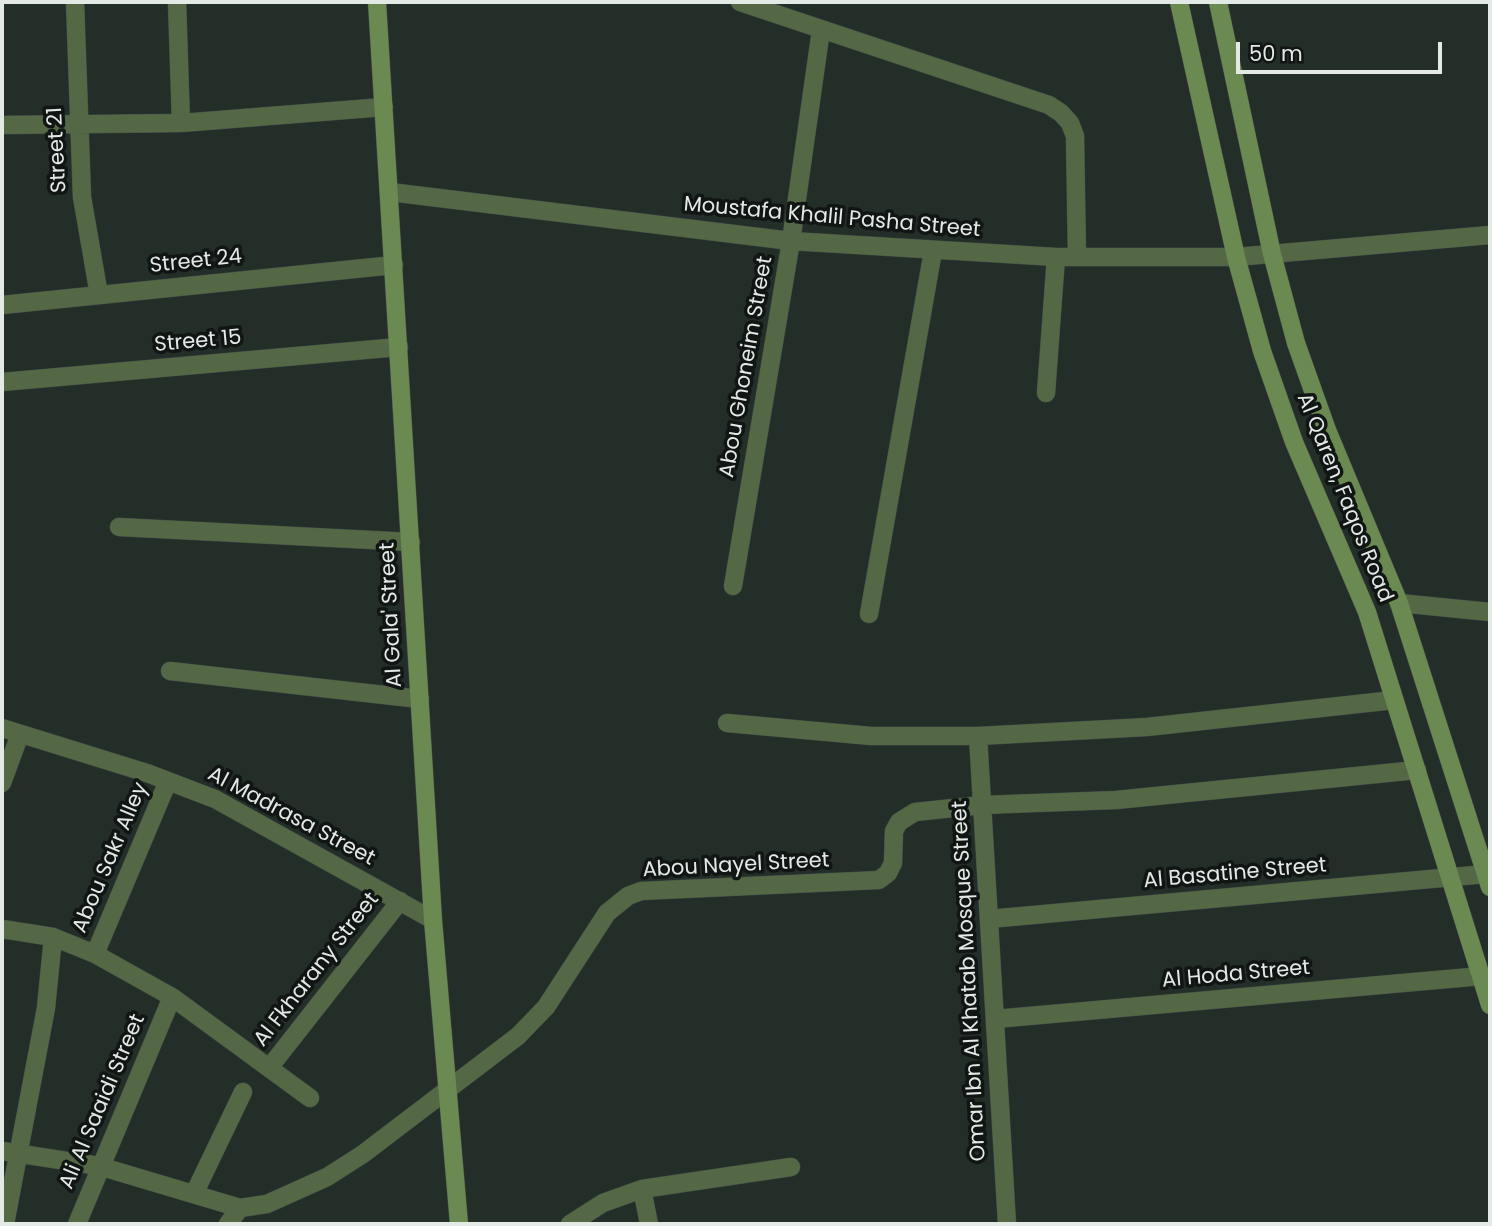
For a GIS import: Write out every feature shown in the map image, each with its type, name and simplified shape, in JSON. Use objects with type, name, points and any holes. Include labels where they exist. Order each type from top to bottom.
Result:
[{"type":"main road","name":"Al Gala' Street","points":[[377,2],[433,920],[458,1224]]},
{"type":"main road","name":"Al Qaren, Faqos Road","points":[[1179,2],[1237,257],[1277,397],[1367,612],[1490,1005]]},
{"type":"main road","name":"Al Qaren, Faqos Road","points":[[1218,2],[1272,254],[1311,387],[1399,603],[1488,881]]},
{"type":"street","name":"Street 21","points":[[75,2],[85,219],[99,295]]},
{"type":"street","points":[[177,2],[181,122]]},
{"type":"street","points":[[740,2],[1049,106],[1061,113],[1070,123],[1074,136],[1077,257]]},
{"type":"street","name":"Abou Ghoneim Street","points":[[733,586],[791,241],[821,30]]},
{"type":"street","points":[[2,125],[181,122],[384,107]]},
{"type":"street","name":"Moustafa Khalil Pasha Street","points":[[390,192],[791,241],[1056,257],[1237,257],[1490,235]]},
{"type":"street","points":[[869,614],[933,251]]},
{"type":"street","points":[[1046,393],[1056,257]]},
{"type":"street","name":"Street 24","points":[[2,305],[394,265]]},
{"type":"street","name":"Street 15","points":[[2,382],[399,347]]},
{"type":"street","points":[[119,527],[411,542]]},
{"type":"street","points":[[1399,603],[1490,612]]},
{"type":"street","points":[[170,671],[420,699]]},
{"type":"street","points":[[727,723],[871,736],[978,736],[1147,727],[1394,700]]},
{"type":"street","name":"Al Madrasa Street","points":[[2,728],[168,781],[243,813],[433,920]]},
{"type":"street","points":[[2,783],[20,734]]},
{"type":"street","name":"Omar Ibn Al Khatab Mosque Street","points":[[978,736],[1007,1224]]},
{"type":"street","name":"Abou Nayel Street","points":[[243,1216],[327,1177],[363,1154],[533,1022],[558,990],[607,913],[628,896],[641,891],[879,880],[888,873],[893,863],[894,831],[906,816],[915,811],[982,805],[1116,800],[1416,770]]},
{"type":"street","name":"Abou Sakr Alley","points":[[95,954],[168,781]]},
{"type":"street","name":"Al Basatine Street","points":[[989,919],[1452,878],[1488,881]]},
{"type":"street","name":"Al Fkharany Street","points":[[269,1068],[400,901]]},
{"type":"street","points":[[2,929],[53,937],[95,954],[172,997],[310,1098]]},
{"type":"street","points":[[5,1224],[10,1152],[46,1008],[53,937]]},
{"type":"street","name":"Al Hoda Street","points":[[995,1019],[1482,976]]},
{"type":"street","name":"Ali Al Saaidi Street","points":[[77,1224],[172,997]]},
{"type":"street","points":[[195,1192],[243,1092]]},
{"type":"street","points":[[10,1152],[99,1166],[195,1192],[243,1216]]},
{"type":"street","points":[[570,1224],[603,1203],[642,1189],[791,1167]]},
{"type":"street","points":[[642,1189],[649,1224]]},
{"type":"street","points":[[228,1224],[243,1216]]}]
